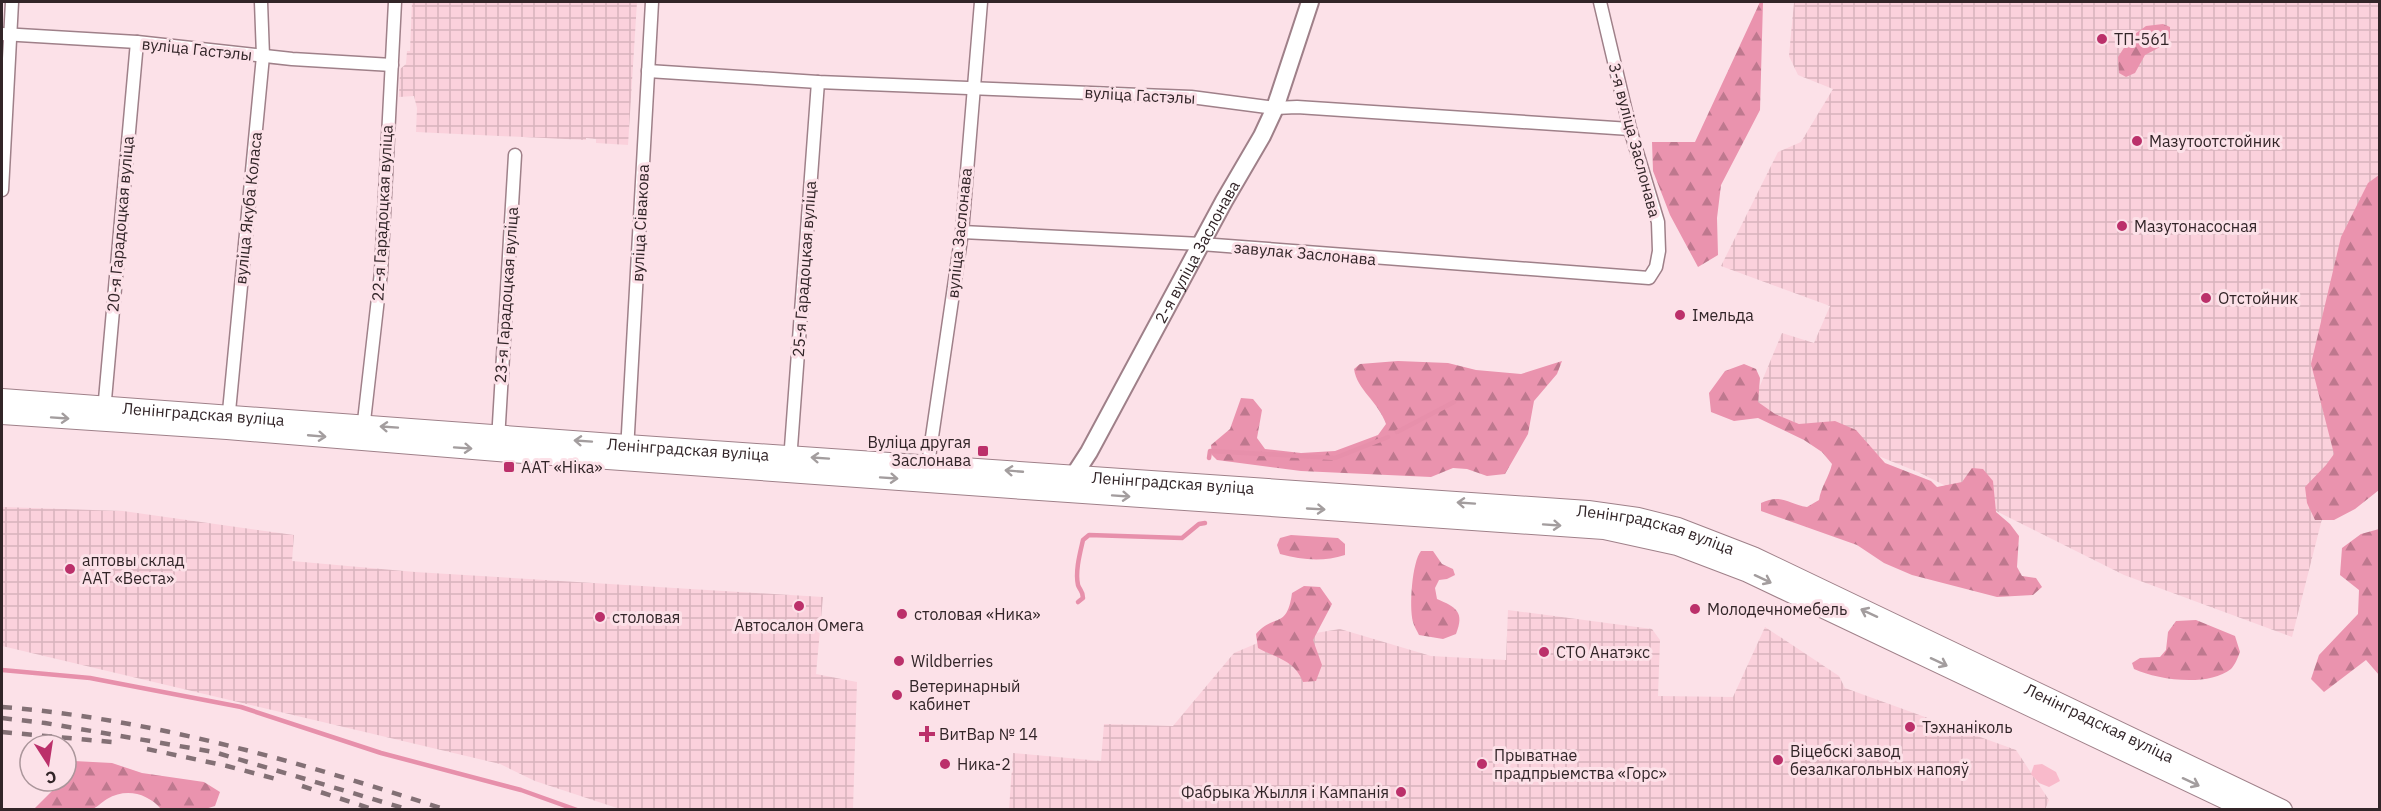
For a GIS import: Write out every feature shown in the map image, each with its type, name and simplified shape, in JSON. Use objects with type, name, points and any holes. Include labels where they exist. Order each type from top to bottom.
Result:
[{"type":"main road","name":"2-я вуліца Заслонава","points":[[1068,484],[1089,452],[1262,136],[1275,108],[1310,2]]},
{"type":"main road","name":"Ленінградская вуліца","points":[[2,399],[104,413],[627,453],[1587,519],[1637,526],[1678,528],[1753,557],[2282,810]]},
{"type":"main road","name":"Ленінградская вуліца","points":[[2,414],[104,413]]},
{"type":"main road","name":"Ленінградская вуліца","points":[[1637,526],[1748,572],[2248,810]]},
{"type":"street","points":[[2,190],[7,34],[12,2]]},
{"type":"street","name":"вуліца Якуба Коласа","points":[[228,422],[262,56],[261,2]]},
{"type":"street","name":"22-я Гарадоцкая вуліца","points":[[363,432],[381,272],[395,2]]},
{"type":"street","name":"вуліца Сівакова","points":[[627,453],[652,2]]},
{"type":"street","name":"вуліца Заслонава","points":[[927,473],[962,232],[972,88],[981,2]]},
{"type":"street","name":"3-я вуліца Заслонава","points":[[1600,2],[1630,129],[1658,222],[1659,251],[1656,267],[1649,278]]},
{"type":"street","name":"вуліца Гастэлы","points":[[7,34],[137,42],[262,56],[392,65]]},
{"type":"street","name":"20-я Гарадоцкая вуліца","points":[[104,413],[137,42]]},
{"type":"street","name":"вуліца Гастэлы","points":[[648,71],[818,82],[1191,97],[1275,108],[1298,107],[1630,129]]},
{"type":"street","name":"25-я Гарадоцкая вуліца","points":[[790,463],[818,82]]},
{"type":"street","name":"23-я Гарадоцкая вуліца","points":[[497,443],[515,155]]},
{"type":"street","name":"завулак Заслонава","points":[[962,232],[1182,245],[1201,244],[1649,278]]},
{"type":"shaded area","points":[[412,2],[637,2],[628,145],[596,143],[596,139],[586,138],[586,140],[416,132],[417,108],[414,96],[399,97],[400,69],[406,64],[407,51],[410,51]]},
{"type":"shaded area","points":[[1794,2],[2379,2],[2379,383],[2325,507],[2292,637],[2124,575],[1918,472],[1752,405],[1782,333],[1814,343],[1830,306],[1721,266],[1778,152],[1801,142],[1833,89],[1798,75],[1789,56]]},
{"type":"shaded area","points":[[2,507],[123,511],[294,535],[292,561],[415,572],[823,597],[816,674],[857,682],[853,809],[620,809],[535,781],[500,764],[2,646]]},
{"type":"shaded area","points":[[1508,610],[1652,629],[1660,640],[1658,696],[1733,697],[1765,627],[1839,676],[1845,688],[2016,750],[2049,800],[2045,810],[1009,810],[1013,753],[1101,761],[1104,724],[1173,726],[1234,653],[1260,642],[1340,629],[1431,656],[1506,660]]},
{"type":"shaded area","points":[[2042,764],[2056,772],[2060,781],[2049,787],[2039,783],[2031,774],[2034,765]]},
{"type":"green space","points":[[1760,2],[1763,2],[1760,110],[1721,185],[1717,218],[1718,255],[1698,267],[1670,215],[1653,171],[1652,142],[1695,142]]},
{"type":"green space","points":[[2163,24],[2170,27],[2170,38],[2166,44],[2145,55],[2135,73],[2126,77],[2119,73],[2118,57],[2131,37],[2146,26]]},
{"type":"green space","points":[[2379,175],[2379,490],[2355,509],[2334,520],[2315,520],[2307,503],[2305,487],[2334,454],[2311,364],[2341,237],[2368,183]]},
{"type":"green space","points":[[1398,361],[1448,363],[1476,370],[1521,374],[1562,361],[1557,374],[1534,401],[1528,434],[1505,474],[1487,476],[1467,469],[1453,468],[1431,477],[1301,471],[1217,460],[1212,455],[1211,445],[1230,429],[1241,398],[1253,399],[1262,410],[1257,438],[1265,449],[1301,453],[1335,451],[1378,435],[1386,424],[1359,383],[1354,369],[1360,364]]},
{"type":"green space","points":[[1744,364],[1756,369],[1760,378],[1758,402],[1775,414],[1799,424],[1835,421],[1856,430],[1885,463],[1931,481],[1937,487],[1962,482],[1972,468],[1983,469],[1993,481],[1996,512],[2010,524],[2019,536],[2017,567],[2022,576],[2036,578],[2042,587],[2033,595],[1997,597],[1912,575],[1884,563],[1857,545],[1761,511],[1761,503],[1768,500],[1779,499],[1807,507],[1819,500],[1832,464],[1822,452],[1804,440],[1758,418],[1734,421],[1711,412],[1709,393],[1725,371]]},
{"type":"green space","points":[[2379,529],[2379,675],[2366,660],[2324,692],[2311,679],[2319,655],[2358,614],[2359,590],[2340,575],[2342,548],[2361,534]]},
{"type":"green space","points":[[1291,535],[1338,538],[1345,544],[1345,555],[1329,559],[1312,559],[1280,554],[1277,545],[1280,538]]},
{"type":"green space","points":[[1421,551],[1433,551],[1442,564],[1453,569],[1455,575],[1439,580],[1435,588],[1437,599],[1454,608],[1460,620],[1456,634],[1443,639],[1419,635],[1413,622],[1412,585],[1415,565]]},
{"type":"green space","points":[[1304,586],[1320,587],[1332,604],[1313,640],[1322,665],[1316,681],[1303,682],[1290,664],[1258,648],[1256,634],[1283,617],[1290,605],[1292,593]]},
{"type":"green space","points":[[2196,620],[2235,636],[2240,652],[2231,669],[2210,678],[2183,680],[2169,679],[2134,669],[2132,663],[2140,658],[2160,657],[2166,650],[2168,632],[2176,621]]},
{"type":"green space","points":[[78,761],[112,763],[142,773],[204,782],[220,792],[215,806],[205,809],[161,809],[143,796],[129,793],[107,799],[91,810],[34,809],[50,793],[78,793]]},
{"type":"waterway","points":[[1397,432],[1454,402]]},
{"type":"waterway","points":[[1209,458],[1210,451],[1335,458],[1388,437]]},
{"type":"waterway","points":[[1078,602],[1083,598],[1077,580],[1078,562],[1083,540],[1089,535],[1182,538],[1199,524],[1205,523]]},
{"type":"waterway","points":[[2,670],[90,678],[241,707],[381,753],[521,790],[577,810]]},
{"type":"railway","points":[[2,707],[59,713],[172,732],[283,760],[447,810]]},
{"type":"railway","points":[[2,718],[45,723],[214,752],[410,810]]},
{"type":"railway","points":[[2,732],[112,742]]},
{"type":"railway","points":[[147,749],[276,779]]},
{"type":"railway","points":[[302,786],[375,810]]},
{"type":"place","name":"ТП-561","points":[[2102,39]]},
{"type":"place","name":"Мазутоотстойник","points":[[2137,141]]},
{"type":"place","name":"Мазутонасосная","points":[[2122,226]]},
{"type":"place","name":"Отстойник","points":[[2206,298]]},
{"type":"place","name":"Імельда","points":[[1680,315]]},
{"type":"place","name":"Вуліца другая Заслонава","points":[[983,451]]},
{"type":"place","name":"ААТ «Ніка»","points":[[509,467]]},
{"type":"place","name":"аптовы склад ААТ «Веста»","points":[[70,569]]},
{"type":"place","name":"Автосалон Омега","points":[[799,606]]},
{"type":"place","name":"Молодечномебель","points":[[1695,609]]},
{"type":"place","name":"столовая «Ника»","points":[[902,614]]},
{"type":"place","name":"столовая","points":[[600,617]]},
{"type":"place","name":"СТО Анатэкс","points":[[1544,652]]},
{"type":"place","name":"Wildberries","points":[[899,661]]},
{"type":"place","name":"Ветеринарный кабинет","points":[[897,695]]},
{"type":"place","name":"Тэхнаніколь","points":[[1910,727]]},
{"type":"place","name":"ВитВар № 14","points":[[927,734]]},
{"type":"place","name":"Віцебскі завод безалкагольных напояў","points":[[1778,760]]},
{"type":"place","name":"Ника-2","points":[[945,764]]},
{"type":"place","name":"Прыватнае прадпрыемства «Горс»","points":[[1482,764]]},
{"type":"place","name":"Фабрыка Жылля і Кампанія","points":[[1401,792]]}]
